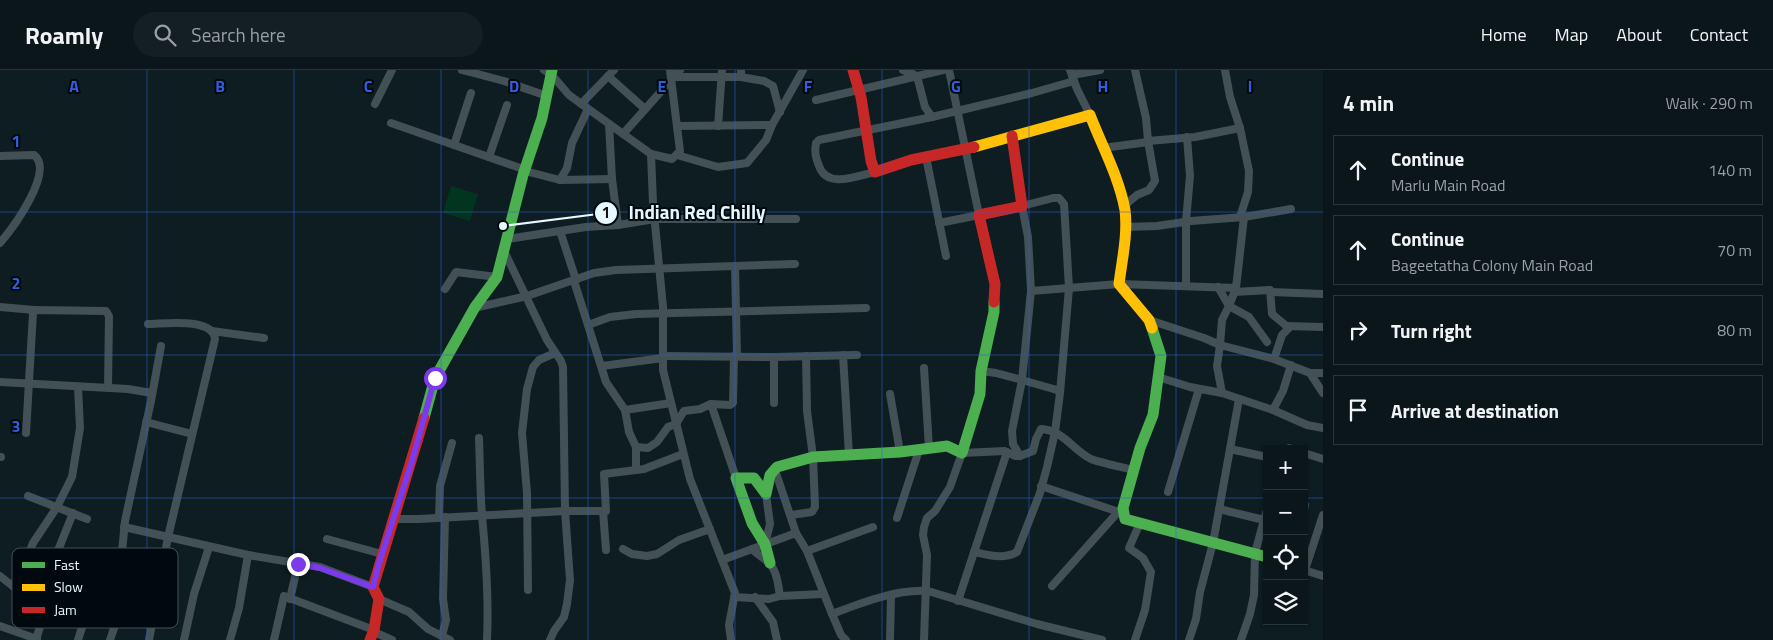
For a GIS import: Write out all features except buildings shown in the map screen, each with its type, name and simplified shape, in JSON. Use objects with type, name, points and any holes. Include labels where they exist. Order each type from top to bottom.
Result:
[{"type":"street","points":[[375,104],[392,70]]},
{"type":"street","points":[[623,134],[672,76],[680,70]]},
{"type":"street","points":[[676,155],[718,167],[747,163],[766,140],[772,125],[803,70]]},
{"type":"street","points":[[853,70],[867,130],[871,161],[875,172]]},
{"type":"street","points":[[903,70],[917,76]]},
{"type":"street","points":[[816,100],[943,70]]},
{"type":"street","points":[[924,640],[927,555],[923,535],[924,527],[927,518],[950,487],[962,453],[980,394],[981,371],[994,312],[995,284],[949,70]]},
{"type":"street","points":[[1090,115],[966,149],[911,160],[875,172],[835,180],[828,178],[821,172],[816,158],[816,143],[819,140],[1032,93],[1072,75],[1101,70]]},
{"type":"street","points":[[1124,206],[1137,195],[1149,190],[1155,180],[1146,118],[1135,70]]},
{"type":"street","points":[[1222,393],[1217,366],[1222,320],[1235,290],[1242,217],[1248,192],[1249,171],[1240,128],[1224,70]]},
{"type":"street","points":[[466,71],[504,81],[547,96]]},
{"type":"street","points":[[549,71],[569,95],[608,124],[652,154],[672,159],[680,151],[672,76]]},
{"type":"street","points":[[373,634],[379,599],[373,587],[412,461],[435,378],[474,308],[498,277],[526,170],[542,118],[547,96],[549,71]]},
{"type":"street","points":[[560,180],[567,168],[572,143],[584,106],[611,73],[645,109]]},
{"type":"street","points":[[718,126],[722,73]]},
{"type":"street","points":[[672,76],[741,73],[773,86],[780,112]]},
{"type":"street","points":[[1052,586],[1121,513],[1140,448],[1153,415],[1161,356],[1149,320],[1119,284],[1125,241],[1124,206],[1119,184],[1072,75]]},
{"type":"street","points":[[917,76],[925,107],[932,116]]},
{"type":"street","points":[[454,145],[471,93]]},
{"type":"street","points":[[489,157],[507,105]]},
{"type":"street","points":[[391,123],[560,180],[612,179]]},
{"type":"street","points":[[608,124],[618,225]]},
{"type":"street","points":[[677,126],[772,125]]},
{"type":"street","points":[[1103,148],[1240,128]]},
{"type":"street","points":[[1012,136],[1028,237],[1031,291],[1022,380],[1012,431],[1013,444],[1020,456]]},
{"type":"street","points":[[1186,286],[1186,222],[1190,176],[1187,137]]},
{"type":"street","points":[[652,154],[663,313],[663,370],[690,479],[735,593],[729,626],[731,640]]},
{"type":"street","points":[[0,156],[34,155],[38,159],[40,171],[31,196],[19,218],[0,243]]},
{"type":"street","points":[[926,157],[946,256]]},
{"type":"street","points":[[939,223],[1053,198],[1062,200],[1064,204],[1069,288],[1055,432],[1042,486],[1017,552],[1010,556],[1000,557],[974,552]]},
{"type":"street","points":[[1125,227],[1157,226],[1242,217],[1291,209]]},
{"type":"street","points":[[507,239],[655,219],[796,219]]},
{"type":"street","points":[[560,231],[608,386],[625,410],[629,432],[636,447],[636,470]]},
{"type":"street","points":[[504,251],[547,340],[561,361],[562,367],[565,511],[570,580],[564,617],[550,640]]},
{"type":"street","points":[[474,308],[527,296],[594,273],[660,268],[795,264]]},
{"type":"street","points":[[636,447],[648,448],[657,442],[668,427],[676,424],[684,410],[700,409],[711,404],[730,405],[733,403],[736,312],[735,266]]},
{"type":"street","points":[[445,289],[456,272],[498,277]]},
{"type":"street","points":[[1031,291],[1119,284],[1218,287],[1235,290],[1270,290],[1270,292],[1323,294]]},
{"type":"street","points":[[1218,287],[1229,306],[1249,317],[1267,342]]},
{"type":"street","points":[[1270,292],[1272,314],[1286,326],[1323,327]]},
{"type":"street","points":[[0,307],[34,310],[106,311],[109,316],[108,388]]},
{"type":"street","points":[[588,325],[610,317],[663,313],[866,308]]},
{"type":"street","points":[[26,433],[34,310]]},
{"type":"street","points":[[1149,320],[1220,345],[1274,359],[1310,373],[1323,373]]},
{"type":"street","points":[[148,324],[188,323],[212,331],[264,338]]},
{"type":"street","points":[[1274,359],[1282,335],[1288,328],[1286,326]]},
{"type":"street","points":[[166,548],[214,339],[212,331]]},
{"type":"street","points":[[122,548],[124,528],[161,346]]},
{"type":"street","points":[[528,590],[527,493],[522,433],[533,367],[539,360],[555,352]]},
{"type":"street","points":[[843,355],[849,455]]},
{"type":"street","points":[[602,366],[663,357],[857,355]]},
{"type":"street","points":[[791,515],[814,510],[813,457],[807,411],[806,356]]},
{"type":"street","points":[[774,357],[774,404]]},
{"type":"street","points":[[1273,410],[1291,366]]},
{"type":"street","points":[[897,518],[924,449],[924,368]]},
{"type":"street","points":[[981,371],[996,373],[1058,390],[1060,393]]},
{"type":"street","points":[[1310,373],[1323,394]]},
{"type":"street","points":[[1158,377],[1199,389],[1222,393],[1273,410],[1307,426],[1323,428]]},
{"type":"street","points":[[0,382],[128,389],[152,393]]},
{"type":"street","points":[[31,548],[57,507],[72,477],[80,428],[78,387]]},
{"type":"street","points":[[1168,492],[1199,389]]},
{"type":"street","points":[[890,394],[900,452]]},
{"type":"street","points":[[1189,640],[1196,619],[1200,592],[1213,543],[1239,399]]},
{"type":"street","points":[[625,410],[671,404]]},
{"type":"street","points":[[711,404],[752,523],[765,544],[775,573],[780,596]]},
{"type":"street","points":[[146,422],[192,434]]},
{"type":"street","points":[[736,478],[754,478],[772,472],[777,467],[813,457],[900,452],[947,446],[962,453],[1007,452],[1020,456],[1033,451],[1041,429],[1049,429],[1066,438],[1092,459],[1133,470]]},
{"type":"street","points":[[479,438],[482,516],[486,545],[487,640]]},
{"type":"street","points":[[442,636],[446,620],[443,599],[440,486],[452,443]]},
{"type":"street","points":[[1230,449],[1263,456]]},
{"type":"street","points":[[958,600],[1007,452]]},
{"type":"street","points":[[393,519],[565,511],[606,511],[604,474],[644,469],[684,454]]},
{"type":"street","points":[[1308,454],[1323,459]]},
{"type":"street","points":[[765,544],[770,524],[766,494],[772,472]]},
{"type":"street","points":[[772,472],[791,515],[796,533],[807,551],[841,635],[846,640]]},
{"type":"street","points":[[754,478],[766,494]]},
{"type":"street","points":[[1042,486],[1121,513],[1125,519],[1263,556]]},
{"type":"street","points":[[28,496],[87,519]]},
{"type":"street","points":[[1219,509],[1263,520]]},
{"type":"street","points":[[603,511],[606,550]]},
{"type":"street","points":[[58,548],[73,513]]},
{"type":"street","points":[[1308,558],[1323,515]]},
{"type":"street","points":[[1135,640],[1145,610],[1151,572],[1143,558],[1129,548],[1140,523]]},
{"type":"street","points":[[1241,640],[1254,595],[1255,553],[1263,524]]},
{"type":"street","points":[[807,551],[873,527]]},
{"type":"street","points":[[124,528],[248,555],[320,568],[373,587]]},
{"type":"street","points":[[623,549],[632,554],[647,556],[657,554],[679,540],[710,529]]},
{"type":"street","points":[[722,560],[796,533]]},
{"type":"street","points":[[327,539],[382,554]]},
{"type":"street","points":[[184,640],[194,594],[209,546]]},
{"type":"street","points":[[752,549],[757,555],[770,563]]},
{"type":"street","points":[[230,640],[239,608],[248,555]]},
{"type":"street","points":[[290,598],[298,564]]},
{"type":"street","points":[[1308,571],[1323,576]]},
{"type":"street","points":[[0,576],[12,586]]},
{"type":"street","points":[[832,614],[917,590],[958,600],[1037,624],[1102,640]]},
{"type":"street","points":[[734,597],[769,599],[780,596],[823,594]]},
{"type":"street","points":[[274,640],[284,596],[373,634],[392,640]]},
{"type":"street","points":[[890,640],[891,596]]},
{"type":"street","points":[[755,597],[773,622],[778,640]]},
{"type":"street","points":[[379,599],[409,612],[428,629],[450,640]]},
{"type":"street","points":[[0,626],[37,639]]},
{"type":"street","points":[[78,640],[82,628]]},
{"type":"street","points":[[110,640],[114,628]]},
{"type":"green space","points":[[451,186],[478,194],[470,221],[443,213]]},
{"type":"traffic: fast","points":[[424,418],[435,378],[475,307],[497,277],[523,175],[542,118],[552,70]]},
{"type":"traffic: fast","points":[[770,563],[765,544],[752,523],[736,478],[754,478],[766,494],[770,475],[777,467],[813,457],[900,452],[947,446],[962,453],[980,394],[981,371],[994,312],[994,302]]},
{"type":"traffic: fast","points":[[1152,328],[1161,356],[1153,415],[1140,448],[1123,508],[1125,519],[1263,556]]},
{"type":"traffic: slow","points":[[974,147],[1090,115],[1114,174],[1125,210],[1125,238],[1119,284],[1149,320],[1152,328]]},
{"type":"traffic: jam","points":[[853,70],[861,97],[871,161],[875,172],[911,160],[974,147]]},
{"type":"traffic: jam","points":[[994,302],[995,284],[979,215],[1022,206],[1012,136]]},
{"type":"traffic: jam","points":[[370,640],[374,630],[379,599],[373,587],[424,418]]},
{"type":"place","name":"Indian Red Chilly","points":[[503,226]]},
{"type":"route","points":[[298,564],[335,572],[373,587],[412,461],[435,378]]}]
